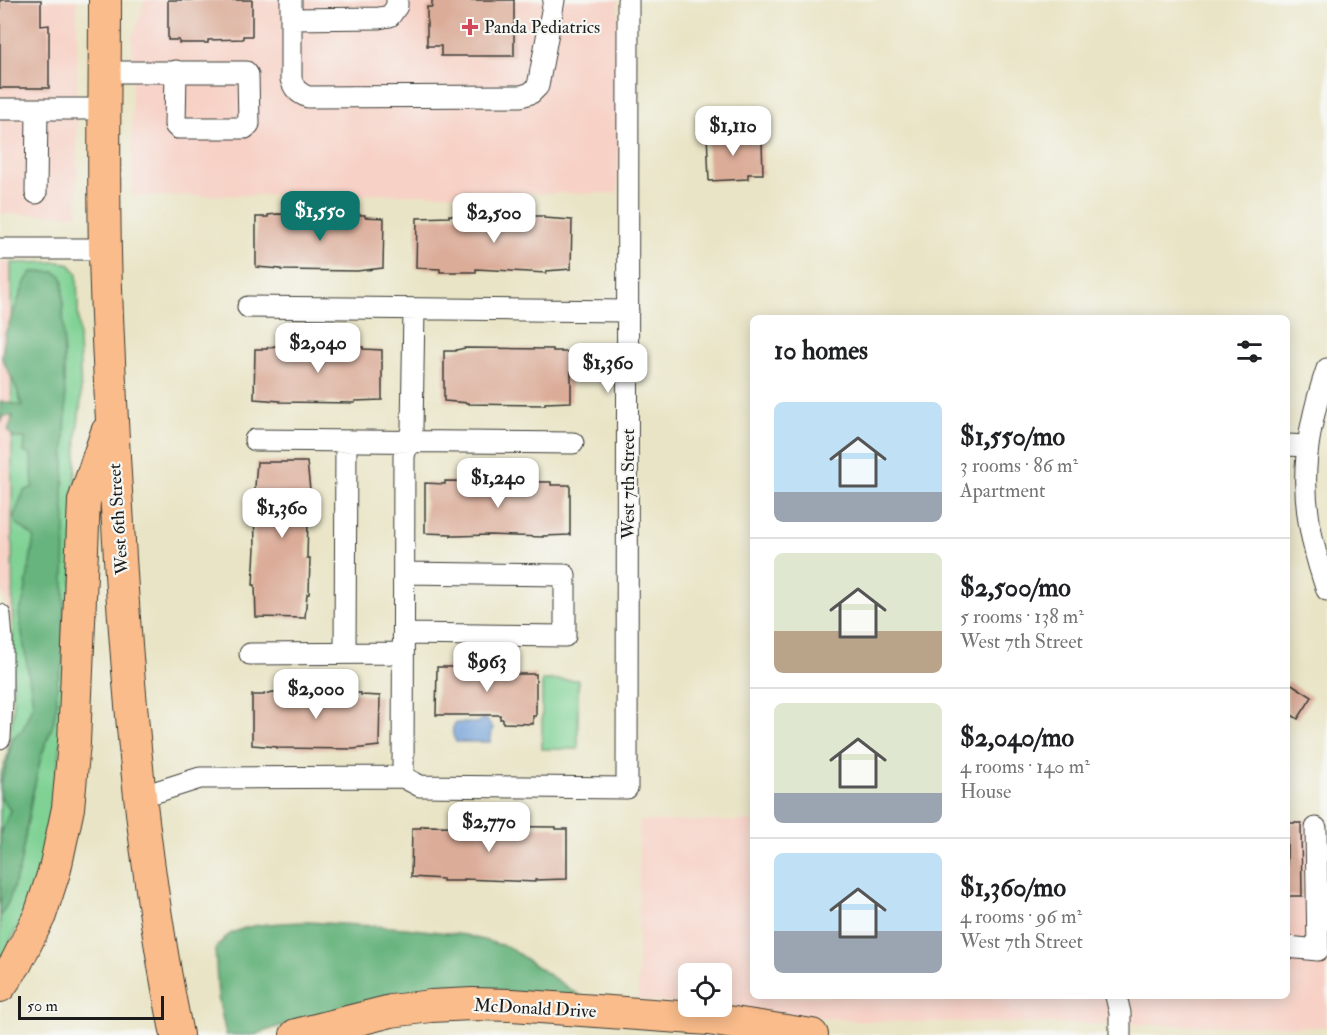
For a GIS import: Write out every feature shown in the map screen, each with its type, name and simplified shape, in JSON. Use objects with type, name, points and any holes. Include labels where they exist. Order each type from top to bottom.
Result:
[{"type":"highway","name":"West 6th Street","points":[[105,0],[105,249],[111,417],[126,648],[140,796],[154,902],[177,1035]]},
{"type":"highway","points":[[0,986],[16,963],[40,915],[56,869],[68,808],[74,743],[84,501],[111,417]]},
{"type":"highway","name":"McDonald Drive","points":[[296,1035],[391,1011],[472,1004],[708,1019],[812,1035]]},
{"type":"street","points":[[396,0],[396,6],[390,16],[379,18],[291,9],[293,87],[308,97],[520,96],[531,93],[538,86],[554,0]]},
{"type":"street","name":"West 7th Street","points":[[403,777],[420,786],[627,788],[628,0]]},
{"type":"street","points":[[105,72],[176,71]]},
{"type":"street","points":[[0,109],[105,109]]},
{"type":"street","points":[[36,193],[37,109]]},
{"type":"street","points":[[0,249],[105,249]]},
{"type":"street","points":[[249,307],[628,311]]},
{"type":"street","points":[[140,796],[200,778],[403,777],[404,456],[412,429],[414,309]]},
{"type":"street","points":[[1327,369],[1297,446],[1304,476],[1306,507],[1312,539],[1327,590]]},
{"type":"street","points":[[255,440],[573,443]]},
{"type":"street","points":[[345,653],[346,441]]},
{"type":"street","points":[[250,654],[345,653],[404,644],[565,636],[565,574],[404,573]]},
{"type":"street","points":[[0,615],[2,639],[0,738]]},
{"type":"street","points":[[1290,947],[1318,950],[1316,828]]},
{"type":"street","points":[[1117,999],[1120,1013],[1120,1035]]},
{"type":"shaded area","points":[[0,0],[77,0],[77,215],[0,214]]},
{"type":"shaded area","points":[[144,0],[618,0],[618,193],[132,196],[132,37]]},
{"type":"shaded area","points":[[0,262],[11,263],[12,627],[7,602],[0,587]]},
{"type":"shaded area","points":[[1290,819],[1327,819],[1327,1027],[861,1021],[732,1009],[732,963],[678,963],[678,1004],[638,1000],[639,821],[750,821],[750,999],[1290,999]]},
{"type":"green space","points":[[60,262],[70,265],[77,274],[81,400],[77,433],[69,680],[51,825],[32,899],[0,961],[0,776],[7,757],[13,713],[11,263]]},
{"type":"green space","points":[[32,272],[55,272],[61,275],[63,281],[66,409],[63,499],[65,519],[63,664],[57,681],[57,703],[53,724],[41,757],[20,866],[9,901],[0,917],[0,836],[10,810],[0,797],[0,784],[8,761],[12,739],[23,729],[33,703],[19,614],[24,599],[34,537],[16,523],[14,516],[24,491],[33,487],[31,455],[24,452],[25,438],[14,438],[8,431],[13,416],[3,416],[0,423],[0,401],[22,406],[2,358],[5,334],[26,280]]},
{"type":"green space","points":[[542,680],[578,680],[578,749],[542,749]]},
{"type":"green space","points":[[308,922],[405,928],[465,935],[508,947],[580,996],[289,1023],[254,1035],[226,1035],[218,997],[215,950],[224,939],[241,929],[264,924]]},
{"type":"water","points":[[481,719],[486,719],[493,728],[490,742],[456,742],[452,732],[455,723],[478,723]]},
{"type":"building","points":[[0,0],[41,0],[41,26],[49,25],[49,88],[0,88]]},
{"type":"building","points":[[168,0],[252,0],[252,36],[243,36],[243,39],[208,40],[208,43],[179,43],[179,40],[168,40]]},
{"type":"building","name":"Panda Pediatrics","points":[[432,0],[514,0],[514,56],[441,56],[441,46],[427,46],[427,7],[432,7]]},
{"type":"building","points":[[749,132],[749,143],[762,142],[763,174],[748,174],[748,179],[709,181],[707,134]]},
{"type":"building","points":[[277,214],[365,215],[365,217],[384,218],[383,268],[357,271],[281,270],[256,267],[256,217]]},
{"type":"building","points":[[449,215],[519,218],[520,216],[544,216],[544,218],[572,220],[571,269],[546,271],[546,273],[476,269],[476,272],[440,272],[440,269],[416,268],[417,218],[449,217]]},
{"type":"building","points":[[275,346],[363,347],[363,349],[382,350],[382,400],[355,401],[355,403],[280,402],[254,399],[255,349]]},
{"type":"building","points":[[465,348],[553,349],[553,351],[571,352],[571,402],[545,403],[545,405],[469,404],[444,401],[444,351]]},
{"type":"building","points":[[257,462],[307,462],[311,499],[307,558],[310,558],[309,594],[307,594],[305,618],[256,617],[255,585],[253,585]]},
{"type":"building","points":[[445,481],[551,482],[551,485],[570,485],[570,535],[451,536],[451,534],[425,533],[425,483],[445,484]]},
{"type":"building","points":[[483,661],[503,661],[503,674],[536,674],[536,716],[533,716],[533,724],[503,723],[500,715],[436,715],[437,667],[483,667]]},
{"type":"building","points":[[1290,683],[1312,697],[1298,719],[1290,714]]},
{"type":"building","points":[[273,692],[361,693],[361,695],[380,696],[379,746],[353,749],[277,748],[252,745],[252,695]]},
{"type":"building","points":[[1290,823],[1301,823],[1302,896],[1290,896]]},
{"type":"building","points":[[421,826],[567,829],[567,879],[535,880],[535,882],[464,879],[464,881],[443,881],[443,879],[411,877],[412,828],[421,828]]},
{"type":"place","name":"Panda Pediatrics","points":[[470,27]]}]
